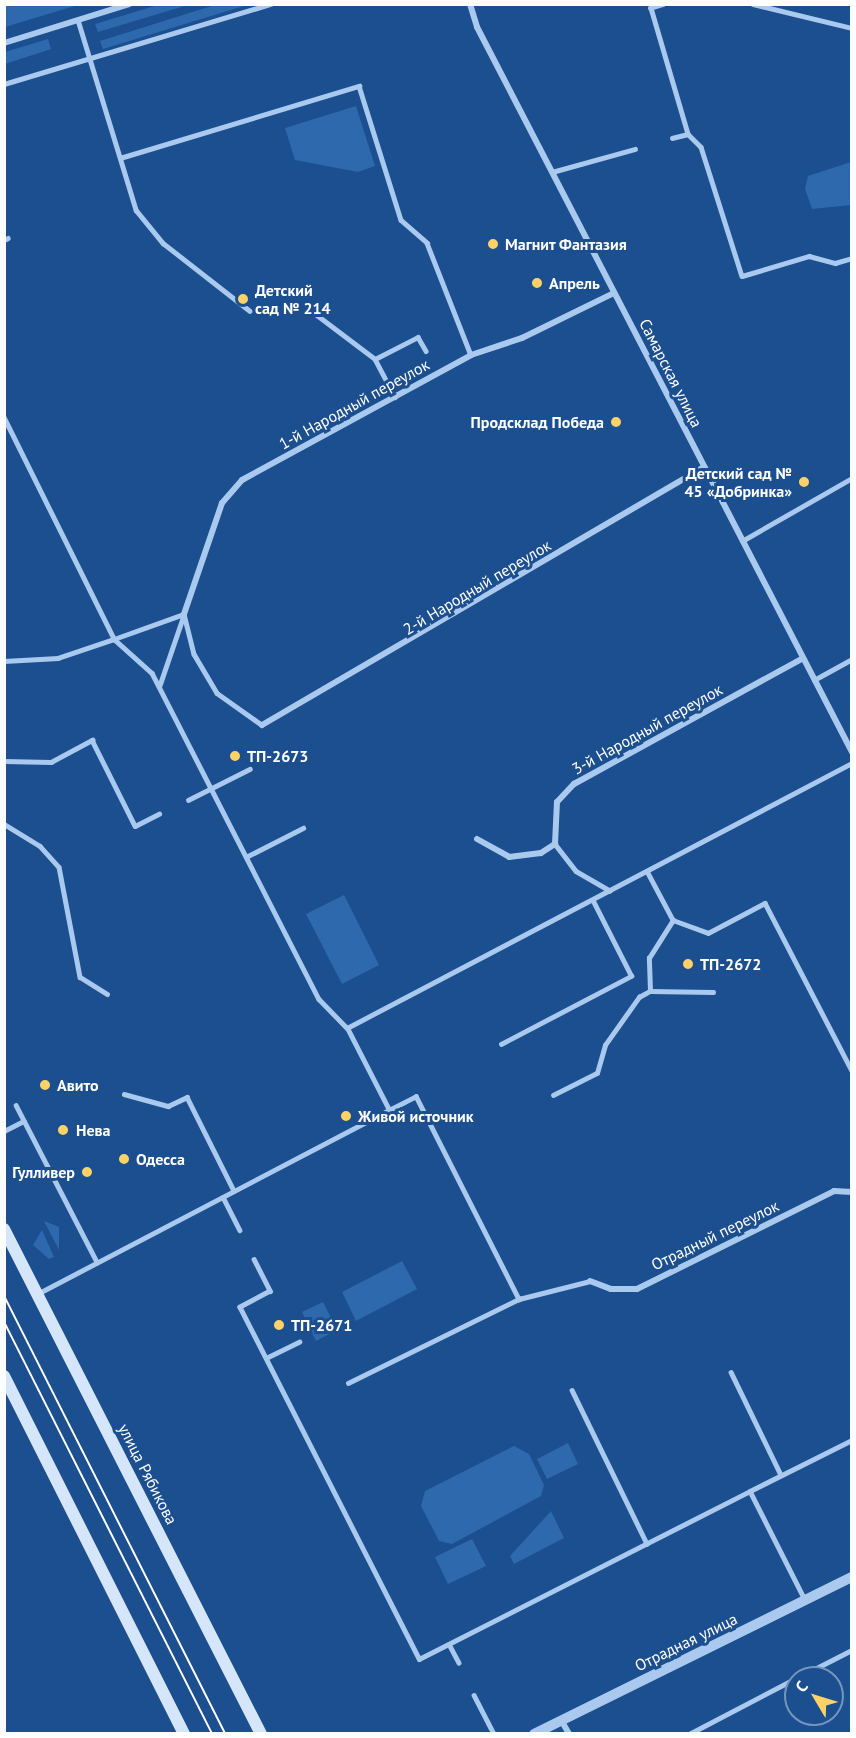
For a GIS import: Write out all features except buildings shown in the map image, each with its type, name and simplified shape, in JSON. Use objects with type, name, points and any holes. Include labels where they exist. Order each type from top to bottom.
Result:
[{"type":"main road","name":"улица Рябикова","points":[[4,1229],[261,1734]]},
{"type":"main road","points":[[4,1376],[9,1397],[184,1734]]},
{"type":"street","points":[[4,43],[129,4]]},
{"type":"street","name":"Самарская улица","points":[[470,4],[552,172],[852,752]]},
{"type":"street","name":"1-й Народный переулок","points":[[184,614],[222,503],[242,480],[471,355],[522,338],[614,293]]},
{"type":"street","name":"2-й Народный переулок","points":[[262,726],[704,467]]},
{"type":"street","name":"3-й Народный переулок","points":[[555,844],[557,802],[574,784],[803,658]]},
{"type":"street","points":[[477,839],[508,857],[541,853],[555,844]]},
{"type":"street","name":"Отрадный переулок","points":[[590,1281],[611,1289],[637,1289],[834,1191],[852,1192]]},
{"type":"street","name":"Отрадная улица","points":[[534,1734],[852,1576]]},
{"type":"street","points":[[561,1720],[568,1734]]},
{"type":"lane","points":[[4,84],[270,4]]},
{"type":"lane","points":[[664,4],[651,8],[688,134],[701,147],[742,276],[809,256],[836,263],[852,258]]},
{"type":"lane","points":[[753,4],[852,28]]},
{"type":"lane","points":[[78,20],[136,210],[148,228],[250,311]]},
{"type":"lane","points":[[120,158],[359,86],[401,220],[427,243],[471,355]]},
{"type":"lane","points":[[672,138],[688,134]]},
{"type":"lane","points":[[552,172],[634,149]]},
{"type":"lane","points":[[309,309],[375,360],[395,397]]},
{"type":"lane","points":[[375,360],[418,337],[426,351]]},
{"type":"lane","points":[[4,417],[114,639],[159,687],[319,999],[347,1028],[389,1110]]},
{"type":"lane","points":[[742,541],[852,478]]},
{"type":"lane","points":[[4,661],[58,658],[184,614]]},
{"type":"lane","points":[[159,687],[184,614]]},
{"type":"lane","points":[[184,614],[194,654],[217,693],[262,726]]},
{"type":"lane","points":[[814,680],[852,659]]},
{"type":"lane","points":[[4,761],[51,762],[92,740],[135,826],[159,814]]},
{"type":"lane","points":[[347,1028],[852,764]]},
{"type":"lane","points":[[188,800],[250,769]]},
{"type":"lane","points":[[4,824],[40,846],[59,867],[80,977],[107,993]]},
{"type":"lane","points":[[246,857],[303,828]]},
{"type":"lane","points":[[555,844],[576,871],[610,891]]},
{"type":"lane","points":[[647,872],[673,920],[708,933],[765,903],[852,1071]]},
{"type":"lane","points":[[501,1044],[631,976],[592,901]]},
{"type":"lane","points":[[553,1095],[597,1073],[604,1045],[650,991],[649,958],[673,920]]},
{"type":"lane","points":[[650,991],[713,992]]},
{"type":"lane","points":[[124,1094],[168,1106],[187,1097],[234,1191]]},
{"type":"lane","points":[[37,1294],[416,1096],[519,1299]]},
{"type":"lane","points":[[16,1105],[98,1262]]},
{"type":"lane","points":[[4,1131],[24,1121]]},
{"type":"lane","points":[[223,1197],[240,1230]]},
{"type":"lane","points":[[254,1259],[270,1292],[240,1307],[419,1659],[852,1440]]},
{"type":"lane","points":[[348,1383],[519,1299],[590,1281]]},
{"type":"lane","points":[[266,1358],[299,1342]]},
{"type":"lane","points":[[731,1372],[781,1475]]},
{"type":"lane","points":[[572,1390],[647,1544]]},
{"type":"lane","points":[[750,1491],[805,1600]]},
{"type":"lane","points":[[449,1644],[459,1663]]},
{"type":"lane","points":[[820,1666],[852,1650]]},
{"type":"lane","points":[[689,1734],[784,1684]]},
{"type":"lane","points":[[474,1695],[494,1734]]},
{"type":"shaded area","points":[[5,4],[78,4],[78,5],[5,27]]},
{"type":"shaded area","points":[[218,4],[247,5],[103,49],[100,41]]},
{"type":"shaded area","points":[[158,5],[188,5],[98,32],[95,24]]},
{"type":"shaded area","points":[[48,39],[51,49],[5,64],[5,52]]},
{"type":"shaded area","points":[[356,106],[375,166],[358,172],[295,160],[285,128]]},
{"type":"shaded area","points":[[851,162],[851,205],[812,209],[805,189],[808,176]]},
{"type":"shaded area","points":[[344,895],[379,965],[342,984],[306,914]]},
{"type":"shaded area","points":[[44,1221],[59,1227],[59,1250]]},
{"type":"shaded area","points":[[42,1230],[54,1257],[49,1259],[33,1245]]},
{"type":"shaded area","points":[[402,1261],[417,1289],[356,1321],[342,1292]]},
{"type":"shaded area","points":[[323,1302],[337,1330],[316,1341],[302,1312]]},
{"type":"shaded area","points":[[568,1443],[578,1464],[547,1479],[537,1459]]},
{"type":"shaded area","points":[[514,1446],[529,1454],[544,1485],[541,1496],[452,1544],[439,1541],[421,1506],[425,1491]]},
{"type":"shaded area","points":[[551,1511],[564,1538],[514,1564],[510,1556]]},
{"type":"shaded area","points":[[472,1539],[486,1566],[448,1584],[435,1557]]},
{"type":"tram line","points":[[4,1295],[226,1734]]},
{"type":"tram line","points":[[4,1321],[213,1734]]},
{"type":"place","name":"Магнит Фантазия","points":[[493,244]]},
{"type":"place","name":"Апрель","points":[[537,283]]},
{"type":"place","name":"Детский сад № 214","points":[[243,299]]},
{"type":"place","name":"Продсклад Победа","points":[[616,422]]},
{"type":"place","name":"Детский сад № 45 «Добринка»","points":[[804,482]]},
{"type":"place","name":"ТП-2673","points":[[235,756]]},
{"type":"place","name":"ТП-2672","points":[[688,964]]},
{"type":"place","name":"Авито","points":[[45,1085]]},
{"type":"place","name":"Живой источник","points":[[346,1116]]},
{"type":"place","name":"Нева","points":[[63,1130]]},
{"type":"place","name":"Одесса","points":[[124,1159]]},
{"type":"place","name":"Гулливер","points":[[87,1172]]},
{"type":"place","name":"ТП-2671","points":[[279,1325]]}]
